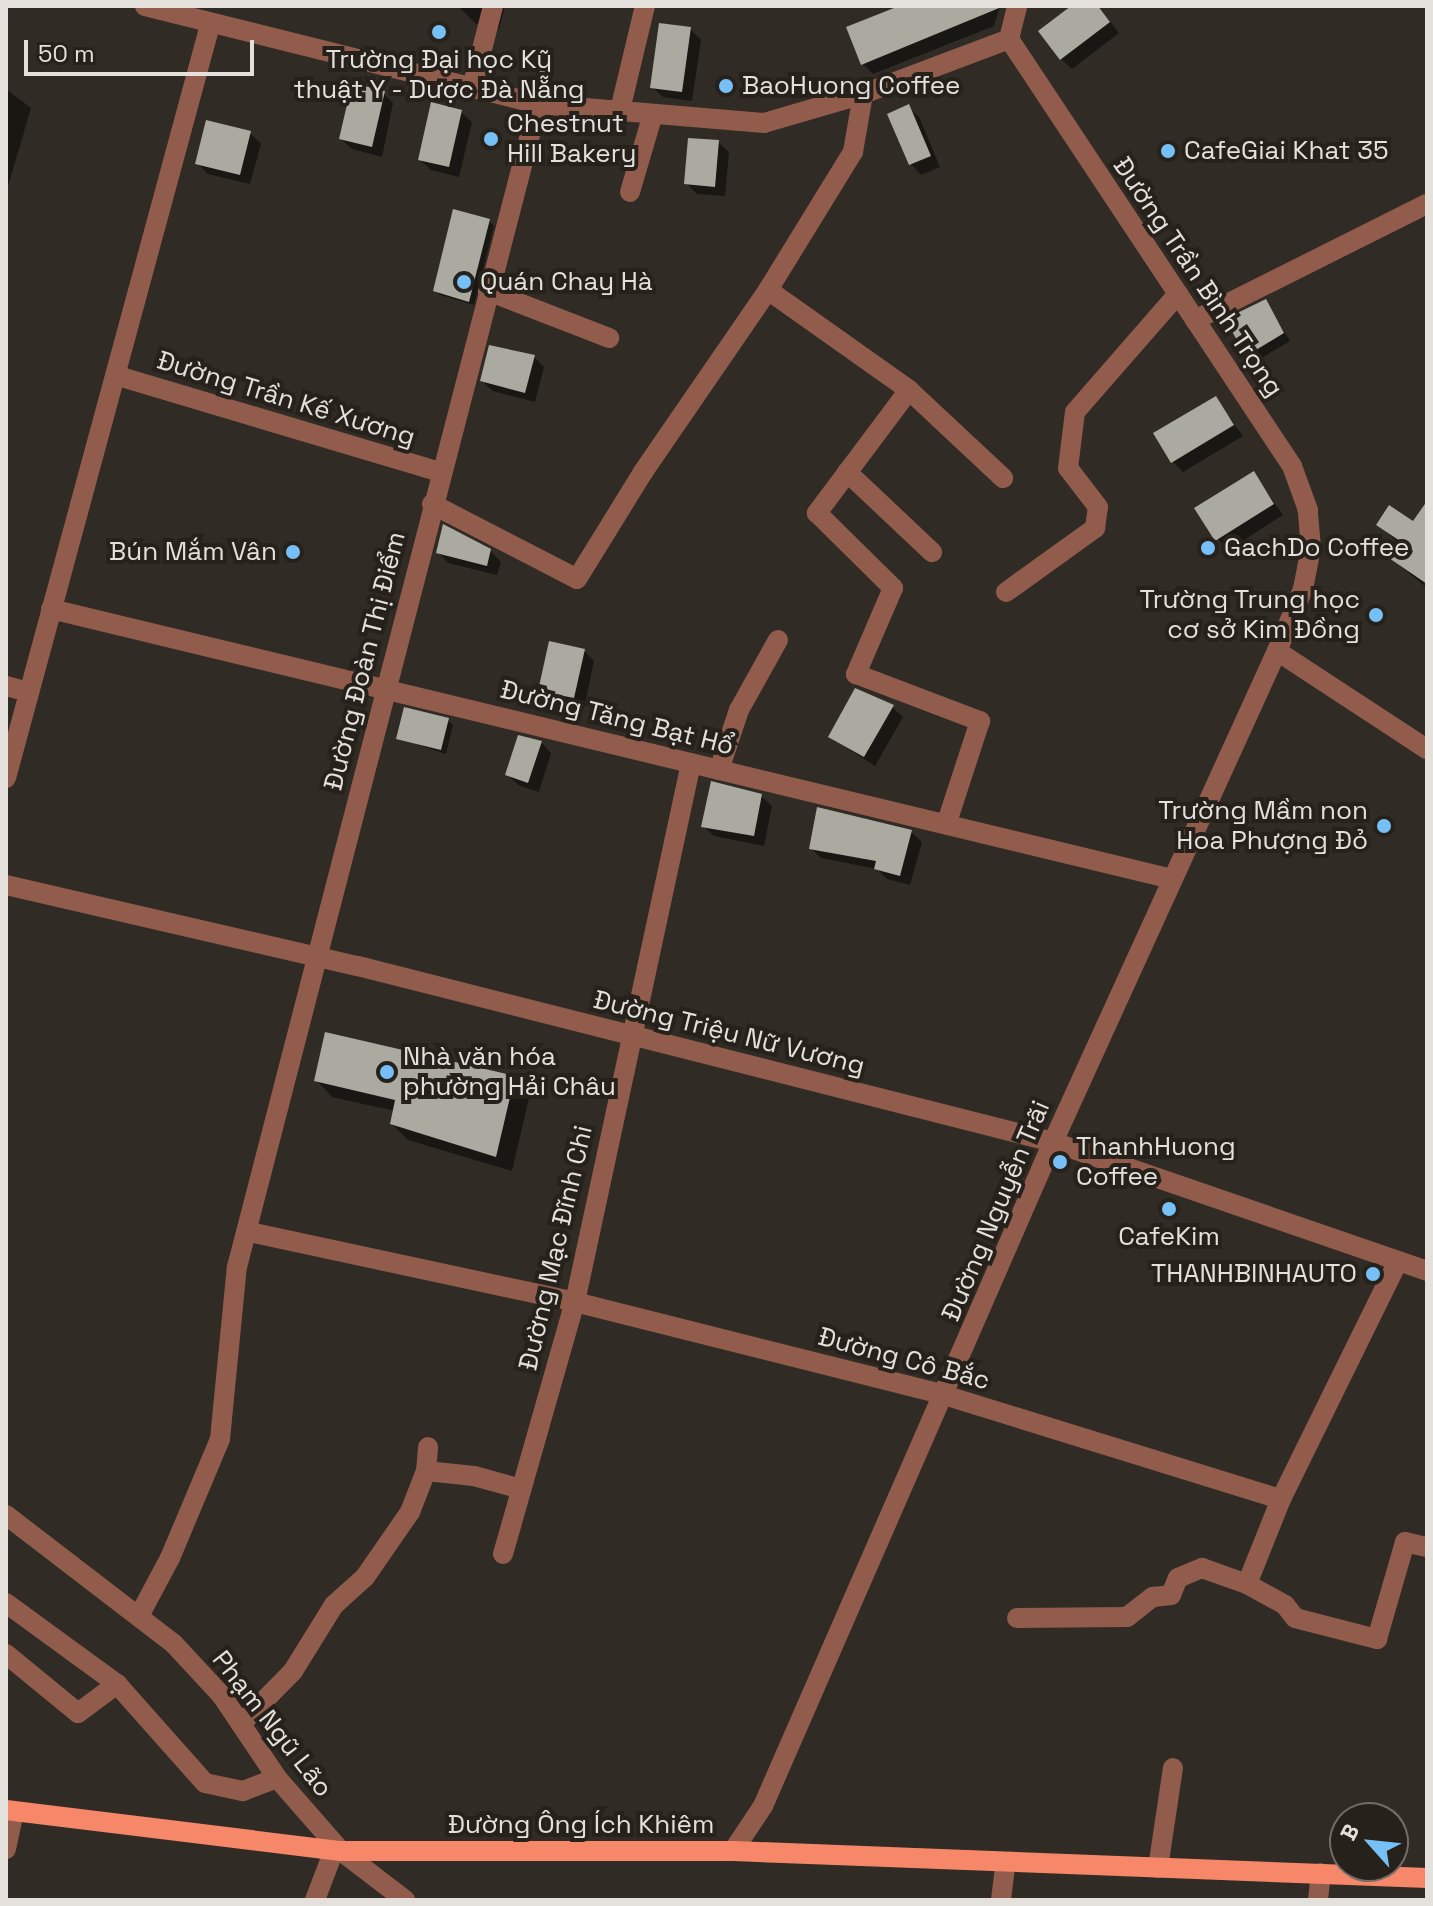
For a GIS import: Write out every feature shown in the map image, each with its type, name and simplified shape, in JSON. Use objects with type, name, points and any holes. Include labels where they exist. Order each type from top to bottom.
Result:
[{"type":"main road","name":"Đường Ông Ích Khiêm","points":[[10,1811],[338,1851],[733,1851],[1427,1878]]},
{"type":"street","points":[[145,6],[210,25],[538,104],[764,123],[863,94],[1009,39],[1017,6]]},
{"type":"street","points":[[472,88],[493,6]]},
{"type":"street","points":[[620,110],[645,6]]},
{"type":"street","name":"Đường Trần Kế Xương","points":[[6,778],[118,376],[210,25]]},
{"type":"street","name":"Đường Trần Bình Trọng","points":[[1009,39],[1292,466],[1308,510],[1311,548],[1303,589]]},
{"type":"street","points":[[432,504],[577,579],[643,472],[768,290],[853,152],[863,94]]},
{"type":"street","name":"Đường Đoàn Thị Điểm","points":[[139,1616],[170,1558],[220,1439],[225,1363],[237,1267],[249,1232],[384,689],[538,104]]},
{"type":"street","points":[[630,192],[653,114]]},
{"type":"street","points":[[1195,320],[1427,204]]},
{"type":"street","points":[[768,290],[909,390],[1003,478]]},
{"type":"street","points":[[488,291],[609,338]]},
{"type":"street","points":[[1006,592],[1095,528],[1098,507],[1068,468],[1075,412],[1178,294]]},
{"type":"street","name":"Đường Trần Kế Xương","points":[[118,376],[441,472]]},
{"type":"street","points":[[909,390],[817,513],[893,588],[856,674],[980,721],[946,825]]},
{"type":"street","points":[[847,472],[932,552]]},
{"type":"street","name":"Đường Nguyễn Trãi","points":[[733,1851],[763,1806],[1053,1142],[1303,589]]},
{"type":"street","name":"Đường Tăng Bạt Hổ","points":[[51,609],[1172,879]]},
{"type":"street","points":[[719,770],[739,710],[778,640]]},
{"type":"street","points":[[1277,651],[1427,749]]},
{"type":"street","points":[[6,686],[29,692]]},
{"type":"street","name":"Đường Mạc Đĩnh Chi","points":[[503,1554],[575,1302],[691,763]]},
{"type":"street","name":"Đường Triệu Nữ Vương","points":[[6,885],[318,957],[1053,1142],[1427,1271]]},
{"type":"street","name":"Đường Cô Bắc","points":[[249,1232],[575,1302],[944,1395],[1281,1499]]},
{"type":"street","points":[[1247,1584],[1281,1499],[1398,1261]]},
{"type":"street","points":[[241,1724],[293,1671],[334,1605],[365,1577],[410,1512],[426,1471],[428,1447]]},
{"type":"street","points":[[426,1471],[474,1476],[521,1489]]},
{"type":"street","name":"Phạm Ngũ Lão","points":[[6,1515],[173,1643],[241,1724],[277,1778],[338,1851],[405,1900]]},
{"type":"street","points":[[1017,1618],[1127,1617],[1153,1597],[1171,1595],[1178,1578],[1202,1568],[1247,1584],[1285,1605],[1295,1618],[1377,1639],[1405,1542],[1427,1547]]},
{"type":"street","points":[[6,1603],[117,1684],[205,1783],[243,1791],[277,1778]]},
{"type":"street","points":[[6,1654],[78,1713],[117,1684]]},
{"type":"street","points":[[1158,1868],[1173,1768]]},
{"type":"street","points":[[6,1849],[10,1811]]},
{"type":"street","points":[[315,1900],[338,1851]]},
{"type":"street","points":[[1001,1900],[1006,1862]]},
{"type":"street","points":[[1318,1900],[1321,1873]]},
{"type":"building","points":[[899,6],[1004,6],[861,65],[846,27]]},
{"type":"building","points":[[1071,6],[1098,6],[1110,22],[1060,60],[1038,31]]},
{"type":"building","points":[[659,23],[691,27],[682,92],[650,88]]},
{"type":"building","points":[[352,83],[385,91],[372,147],[339,139]]},
{"type":"building","points":[[431,102],[462,110],[449,167],[418,160]]},
{"type":"building","points":[[909,104],[931,156],[909,165],[887,114]]},
{"type":"building","points":[[206,120],[251,131],[240,175],[195,164]]},
{"type":"building","points":[[688,138],[719,140],[715,187],[684,184]]},
{"type":"building","points":[[453,209],[490,219],[469,302],[433,291]]},
{"type":"building","points":[[1266,299],[1284,333],[1246,356],[1225,319]]},
{"type":"building","points":[[489,345],[535,355],[525,393],[480,381]]},
{"type":"building","points":[[1216,396],[1234,425],[1171,463],[1153,433]]},
{"type":"building","points":[[1254,471],[1274,504],[1215,541],[1194,508]]},
{"type":"building","points":[[1427,501],[1427,584],[1389,558],[1400,541],[1376,525],[1389,505],[1413,521]]},
{"type":"building","points":[[443,524],[491,549],[487,566],[436,553]]},
{"type":"building","points":[[549,641],[585,649],[574,698],[538,691]]},
{"type":"building","points":[[855,688],[894,705],[864,757],[828,737]]},
{"type":"building","points":[[404,707],[449,718],[441,750],[396,739]]},
{"type":"building","points":[[518,735],[542,741],[528,783],[505,775]]},
{"type":"building","points":[[711,781],[762,794],[754,836],[701,827]]},
{"type":"building","points":[[817,807],[912,830],[900,876],[874,869],[876,861],[809,849]]},
{"type":"building","points":[[325,1032],[515,1076],[496,1157],[390,1124],[395,1100],[314,1081]]},
{"type":"place","name":"Trường Đại học Kỹ thuật Y - Dược Đà Nẵng","points":[[439,32]]},
{"type":"place","name":"BaoHuong Coffee","points":[[726,86]]},
{"type":"place","name":"Chestnut Hill Bakery","points":[[491,139]]},
{"type":"place","name":"CafeGiai Khat 35","points":[[1168,151]]},
{"type":"place","name":"Quán Chay Hà","points":[[464,282]]},
{"type":"place","name":"GachDo Coffee","points":[[1208,548]]},
{"type":"place","name":"Bún Mắm Vân","points":[[293,552]]},
{"type":"place","name":"Trường Trung học cơ sở Kim Đồng","points":[[1376,615]]},
{"type":"place","name":"Trường Mầm non Hoa Phượng Đỏ","points":[[1384,826]]},
{"type":"place","name":"Nhà văn hóa phường Hải Châu","points":[[387,1072]]},
{"type":"place","name":"ThanhHuong Coffee","points":[[1060,1162]]},
{"type":"place","name":"CafeKim","points":[[1169,1209]]},
{"type":"place","name":"THANHBINHAUTO","points":[[1373,1274]]}]
